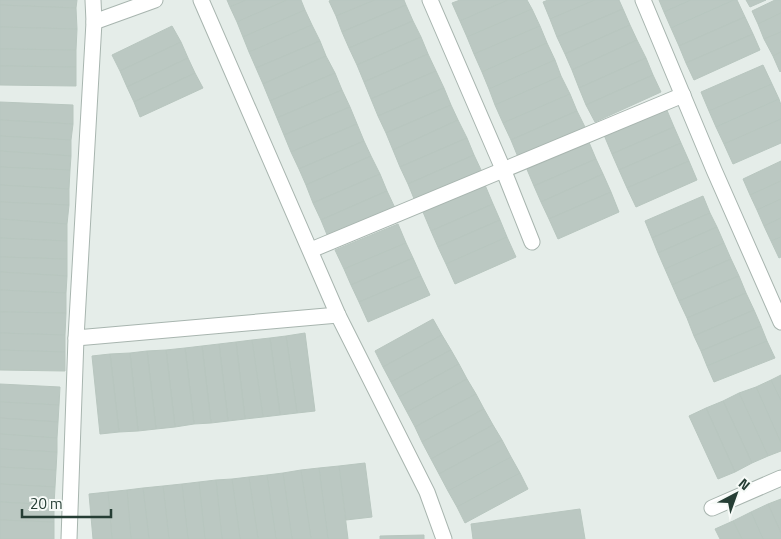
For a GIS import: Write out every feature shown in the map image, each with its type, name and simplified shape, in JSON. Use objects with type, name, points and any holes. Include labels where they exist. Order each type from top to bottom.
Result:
[{"type":"street","points":[[70,539],[76,338],[94,0]]},
{"type":"street","points":[[94,22],[155,0]]},
{"type":"street","points":[[201,0],[338,315],[427,492],[444,539]]},
{"type":"street","points":[[430,0],[503,169],[532,242]]},
{"type":"street","points":[[643,0],[714,170],[781,322]]},
{"type":"street","points":[[311,250],[684,95]]},
{"type":"street","points":[[76,338],[338,315]]},
{"type":"street","points":[[712,508],[781,478]]},
{"type":"building","points":[[0,0],[77,0],[76,8],[0,5]]},
{"type":"building","points":[[227,0],[246,0],[230,7]]},
{"type":"building","points":[[246,0],[287,0],[237,22],[230,7]]},
{"type":"building","points":[[287,0],[301,0],[305,10],[243,37],[237,22]]},
{"type":"building","points":[[375,0],[336,16],[329,1]]},
{"type":"building","points":[[375,0],[404,0],[406,5],[342,32],[336,16]]},
{"type":"building","points":[[460,0],[508,0],[460,21],[452,3]]},
{"type":"building","points":[[508,0],[527,0],[532,9],[467,37],[460,21]]},
{"type":"building","points":[[548,0],[595,0],[550,19],[543,2]]},
{"type":"building","points":[[595,0],[619,0],[623,9],[557,37],[550,19]]},
{"type":"building","points":[[659,0],[691,0],[664,12]]},
{"type":"building","points":[[691,0],[734,0],[671,28],[664,12]]},
{"type":"building","points":[[737,0],[745,17],[679,46],[671,28]]},
{"type":"building","points":[[746,0],[766,0],[750,7]]},
{"type":"building","points":[[775,0],[781,0],[781,13],[758,24],[752,11]]},
{"type":"building","points":[[0,5],[76,8],[77,29],[0,27]]},
{"type":"building","points":[[406,5],[413,21],[349,48],[342,32]]},
{"type":"building","points":[[532,9],[540,26],[474,54],[467,37]]},
{"type":"building","points":[[623,9],[630,25],[565,54],[557,37]]},
{"type":"building","points":[[305,10],[312,25],[249,52],[243,37]]},
{"type":"building","points":[[781,13],[781,32],[764,39],[758,24]]},
{"type":"building","points":[[745,17],[753,34],[686,63],[679,46]]},
{"type":"building","points":[[413,21],[421,37],[357,65],[349,48]]},
{"type":"building","points":[[312,25],[320,41],[256,68],[249,52]]},
{"type":"building","points":[[630,25],[637,40],[572,70],[565,54]]},
{"type":"building","points":[[172,26],[181,42],[120,71],[112,55]]},
{"type":"building","points":[[540,26],[547,43],[482,72],[474,54]]},
{"type":"building","points":[[0,27],[77,29],[76,50],[0,49]]},
{"type":"building","points":[[781,32],[781,52],[773,56],[764,39]]},
{"type":"building","points":[[753,34],[760,50],[694,80],[686,63]]},
{"type":"building","points":[[421,37],[428,54],[364,82],[357,65]]},
{"type":"building","points":[[637,40],[646,58],[579,88],[572,70]]},
{"type":"building","points":[[320,41],[326,56],[263,84],[256,68]]},
{"type":"building","points":[[181,42],[188,58],[127,87],[120,71]]},
{"type":"building","points":[[547,43],[555,60],[489,89],[482,72]]},
{"type":"building","points":[[0,49],[76,50],[76,67],[0,66]]},
{"type":"building","points":[[781,52],[781,71],[780,72],[773,56]]},
{"type":"building","points":[[428,54],[436,71],[371,99],[364,82]]},
{"type":"building","points":[[326,56],[335,73],[270,101],[263,84]]},
{"type":"building","points":[[188,58],[195,73],[134,102],[127,87]]},
{"type":"building","points":[[646,58],[653,75],[586,105],[579,88]]},
{"type":"building","points":[[555,60],[561,76],[495,105],[489,89]]},
{"type":"building","points":[[763,65],[772,84],[709,111],[701,92]]},
{"type":"building","points":[[0,66],[76,67],[76,86],[0,85]]},
{"type":"building","points":[[436,71],[444,88],[378,116],[371,99]]},
{"type":"building","points":[[195,73],[203,88],[140,117],[134,102]]},
{"type":"building","points":[[335,73],[342,90],[277,118],[270,101]]},
{"type":"building","points":[[653,75],[661,92],[595,122],[586,105]]},
{"type":"building","points":[[561,76],[570,94],[503,123],[495,105]]},
{"type":"building","points":[[772,84],[779,99],[716,127],[709,111]]},
{"type":"building","points":[[444,88],[451,105],[386,133],[378,116]]},
{"type":"building","points":[[342,90],[350,107],[284,135],[277,118]]},
{"type":"building","points":[[570,94],[577,111],[511,140],[503,123]]},
{"type":"building","points":[[779,99],[781,119],[724,144],[716,127]]},
{"type":"building","points":[[0,102],[73,105],[73,124],[0,120]]},
{"type":"building","points":[[451,105],[458,120],[393,150],[386,133]]},
{"type":"building","points":[[350,107],[357,124],[291,152],[284,135]]},
{"type":"building","points":[[666,108],[674,127],[612,154],[604,135]]},
{"type":"building","points":[[577,111],[585,127],[518,157],[511,140]]},
{"type":"building","points":[[781,119],[781,143],[733,164],[724,144]]},
{"type":"building","points":[[0,120],[73,124],[71,140],[0,136]]},
{"type":"building","points":[[458,120],[467,138],[400,167],[393,150]]},
{"type":"building","points":[[357,124],[364,141],[299,169],[291,152]]},
{"type":"building","points":[[674,127],[681,143],[619,170],[612,154]]},
{"type":"building","points":[[0,136],[71,140],[71,156],[0,151]]},
{"type":"building","points":[[467,138],[474,155],[408,184],[400,167]]},
{"type":"building","points":[[588,140],[596,159],[534,186],[526,167]]},
{"type":"building","points":[[364,141],[371,156],[306,185],[299,169]]},
{"type":"building","points":[[681,143],[689,161],[627,188],[619,170]]},
{"type":"building","points":[[0,151],[71,156],[70,170],[0,167]]},
{"type":"building","points":[[474,155],[482,172],[415,201],[408,184]]},
{"type":"building","points":[[371,156],[380,174],[313,203],[306,185]]},
{"type":"building","points":[[596,159],[603,174],[541,202],[534,186]]},
{"type":"building","points":[[689,161],[697,180],[636,207],[627,188]]},
{"type":"building","points":[[781,161],[781,181],[750,195],[743,179]]},
{"type":"building","points":[[0,167],[70,170],[69,189],[0,185]]},
{"type":"building","points":[[380,174],[387,191],[321,220],[313,203]]},
{"type":"building","points":[[603,174],[611,192],[549,219],[541,202]]},
{"type":"building","points":[[781,181],[781,199],[757,210],[750,195]]},
{"type":"building","points":[[0,185],[69,189],[69,205],[0,202]]},
{"type":"building","points":[[485,185],[493,204],[431,231],[423,212]]},
{"type":"building","points":[[387,191],[395,208],[328,237],[321,220]]},
{"type":"building","points":[[611,192],[619,212],[558,239],[549,219]]},
{"type":"building","points":[[703,196],[710,213],[652,238],[645,221]]},
{"type":"building","points":[[781,199],[781,218],[764,226],[757,210]]},
{"type":"building","points":[[0,202],[69,205],[67,224],[0,219]]},
{"type":"building","points":[[493,204],[500,220],[438,247],[431,231]]},
{"type":"building","points":[[710,213],[717,227],[658,253],[652,238]]},
{"type":"building","points":[[781,218],[781,237],[771,241],[764,226]]},
{"type":"building","points":[[0,219],[67,224],[67,241],[0,238]]},
{"type":"building","points":[[500,220],[507,237],[446,264],[438,247]]},
{"type":"building","points":[[398,224],[406,243],[344,269],[335,250]]},
{"type":"building","points":[[717,227],[724,243],[665,269],[658,253]]},
{"type":"building","points":[[507,237],[516,257],[455,284],[446,264]]},
{"type":"building","points":[[781,237],[781,257],[779,258],[771,241]]},
{"type":"building","points":[[0,238],[67,241],[67,259],[0,257]]},
{"type":"building","points":[[406,243],[413,258],[351,285],[344,269]]},
{"type":"building","points":[[724,243],[731,259],[672,285],[665,269]]},
{"type":"building","points":[[0,257],[67,259],[67,276],[0,272]]},
{"type":"building","points":[[413,258],[421,276],[359,302],[351,285]]},
{"type":"building","points":[[731,259],[739,276],[679,301],[672,285]]},
{"type":"building","points":[[0,272],[67,276],[66,293],[0,290]]},
{"type":"building","points":[[421,276],[430,295],[368,322],[359,302]]},
{"type":"building","points":[[739,276],[746,293],[687,318],[679,301]]},
{"type":"building","points":[[0,290],[66,293],[66,313],[0,312]]},
{"type":"building","points":[[746,293],[754,310],[694,336],[687,318]]},
{"type":"building","points":[[754,310],[761,326],[701,351],[694,336]]},
{"type":"building","points":[[0,312],[66,313],[65,335],[0,333]]},
{"type":"building","points":[[433,319],[442,335],[383,367],[375,351]]},
{"type":"building","points":[[761,326],[767,341],[707,366],[701,351]]},
{"type":"building","points":[[0,333],[65,335],[65,352],[0,350]]},
{"type":"building","points":[[305,333],[315,411],[297,413],[286,336]]},
{"type":"building","points":[[442,335],[451,350],[391,382],[383,367]]},
{"type":"building","points":[[286,336],[297,413],[280,415],[270,338]]},
{"type":"building","points":[[270,338],[280,415],[263,417],[252,340]]},
{"type":"building","points":[[252,340],[263,417],[245,419],[236,342]]},
{"type":"building","points":[[767,341],[775,358],[714,382],[707,366]]},
{"type":"building","points":[[236,342],[245,419],[228,421],[219,344]]},
{"type":"building","points":[[219,344],[228,421],[211,423],[202,346]]},
{"type":"building","points":[[202,346],[211,423],[194,424],[185,348]]},
{"type":"building","points":[[185,348],[194,424],[175,427],[166,350]]},
{"type":"building","points":[[0,350],[65,352],[65,371],[0,370]]},
{"type":"building","points":[[166,350],[175,427],[156,429],[147,351]]},
{"type":"building","points":[[451,350],[459,364],[399,397],[391,382]]},
{"type":"building","points":[[147,351],[156,429],[138,431],[130,353]]},
{"type":"building","points":[[130,353],[138,431],[119,432],[110,354]]},
{"type":"building","points":[[110,354],[119,432],[100,434],[92,356]]},
{"type":"building","points":[[459,364],[467,379],[407,412],[399,397]]},
{"type":"building","points":[[781,375],[781,401],[771,380]]},
{"type":"building","points":[[467,379],[476,394],[415,427],[407,412]]},
{"type":"building","points":[[771,380],[781,401],[781,443],[756,387]]},
{"type":"building","points":[[0,384],[60,387],[59,405],[0,402]]},
{"type":"building","points":[[756,387],[781,443],[781,451],[768,456],[739,393]]},
{"type":"building","points":[[739,393],[768,456],[752,463],[723,401]]},
{"type":"building","points":[[476,394],[484,409],[422,442],[415,427]]},
{"type":"building","points":[[723,401],[752,463],[735,472],[706,408]]},
{"type":"building","points":[[0,402],[59,405],[58,422],[0,418]]},
{"type":"building","points":[[706,408],[735,472],[718,479],[689,416]]},
{"type":"building","points":[[484,409],[493,425],[431,459],[422,442]]},
{"type":"building","points":[[0,418],[58,422],[57,438],[0,434]]},
{"type":"building","points":[[493,425],[502,440],[439,474],[431,459]]},
{"type":"building","points":[[0,434],[57,438],[57,452],[0,449]]},
{"type":"building","points":[[502,440],[511,457],[448,491],[439,474]]},
{"type":"building","points":[[0,449],[57,452],[56,470],[0,467]]},
{"type":"building","points":[[511,457],[520,473],[457,507],[448,491]]},
{"type":"building","points":[[365,463],[372,517],[346,520],[339,466]]},
{"type":"building","points":[[339,466],[348,539],[328,539],[319,468]]},
{"type":"building","points":[[0,467],[56,470],[55,487],[0,484]]},
{"type":"building","points":[[319,468],[328,539],[311,539],[301,470]]},
{"type":"building","points":[[301,470],[311,539],[292,539],[283,473]]},
{"type":"building","points":[[283,473],[292,539],[276,539],[267,475]]},
{"type":"building","points":[[520,473],[528,489],[465,523],[457,507]]},
{"type":"building","points":[[267,475],[276,539],[258,539],[249,477]]},
{"type":"building","points":[[249,477],[258,539],[240,539],[232,479]]},
{"type":"building","points":[[232,479],[240,539],[222,539],[216,480]]},
{"type":"building","points":[[216,480],[222,539],[205,539],[199,482]]},
{"type":"building","points":[[199,482],[205,539],[188,539],[182,484]]},
{"type":"building","points":[[0,484],[55,487],[54,505],[0,502]]},
{"type":"building","points":[[182,484],[188,539],[169,539],[163,486]]},
{"type":"building","points":[[163,486],[169,539],[149,539],[143,488]]},
{"type":"building","points":[[143,488],[149,539],[131,539],[127,490]]},
{"type":"building","points":[[127,490],[131,539],[112,539],[108,492]]},
{"type":"building","points":[[108,492],[112,539],[93,539],[89,494]]},
{"type":"building","points":[[781,499],[781,533],[768,504]]},
{"type":"building","points":[[0,502],[54,505],[54,522],[0,520]]},
{"type":"building","points":[[768,504],[781,533],[781,539],[763,539],[751,512]]},
{"type":"building","points":[[580,509],[585,539],[473,539],[471,524]]},
{"type":"building","points":[[751,512],[763,539],[742,539],[733,521]]},
{"type":"building","points":[[0,520],[54,522],[54,539],[0,539]]},
{"type":"building","points":[[733,521],[742,539],[720,539],[715,529]]},
{"type":"building","points":[[424,535],[424,539],[380,539],[380,536]]}]
